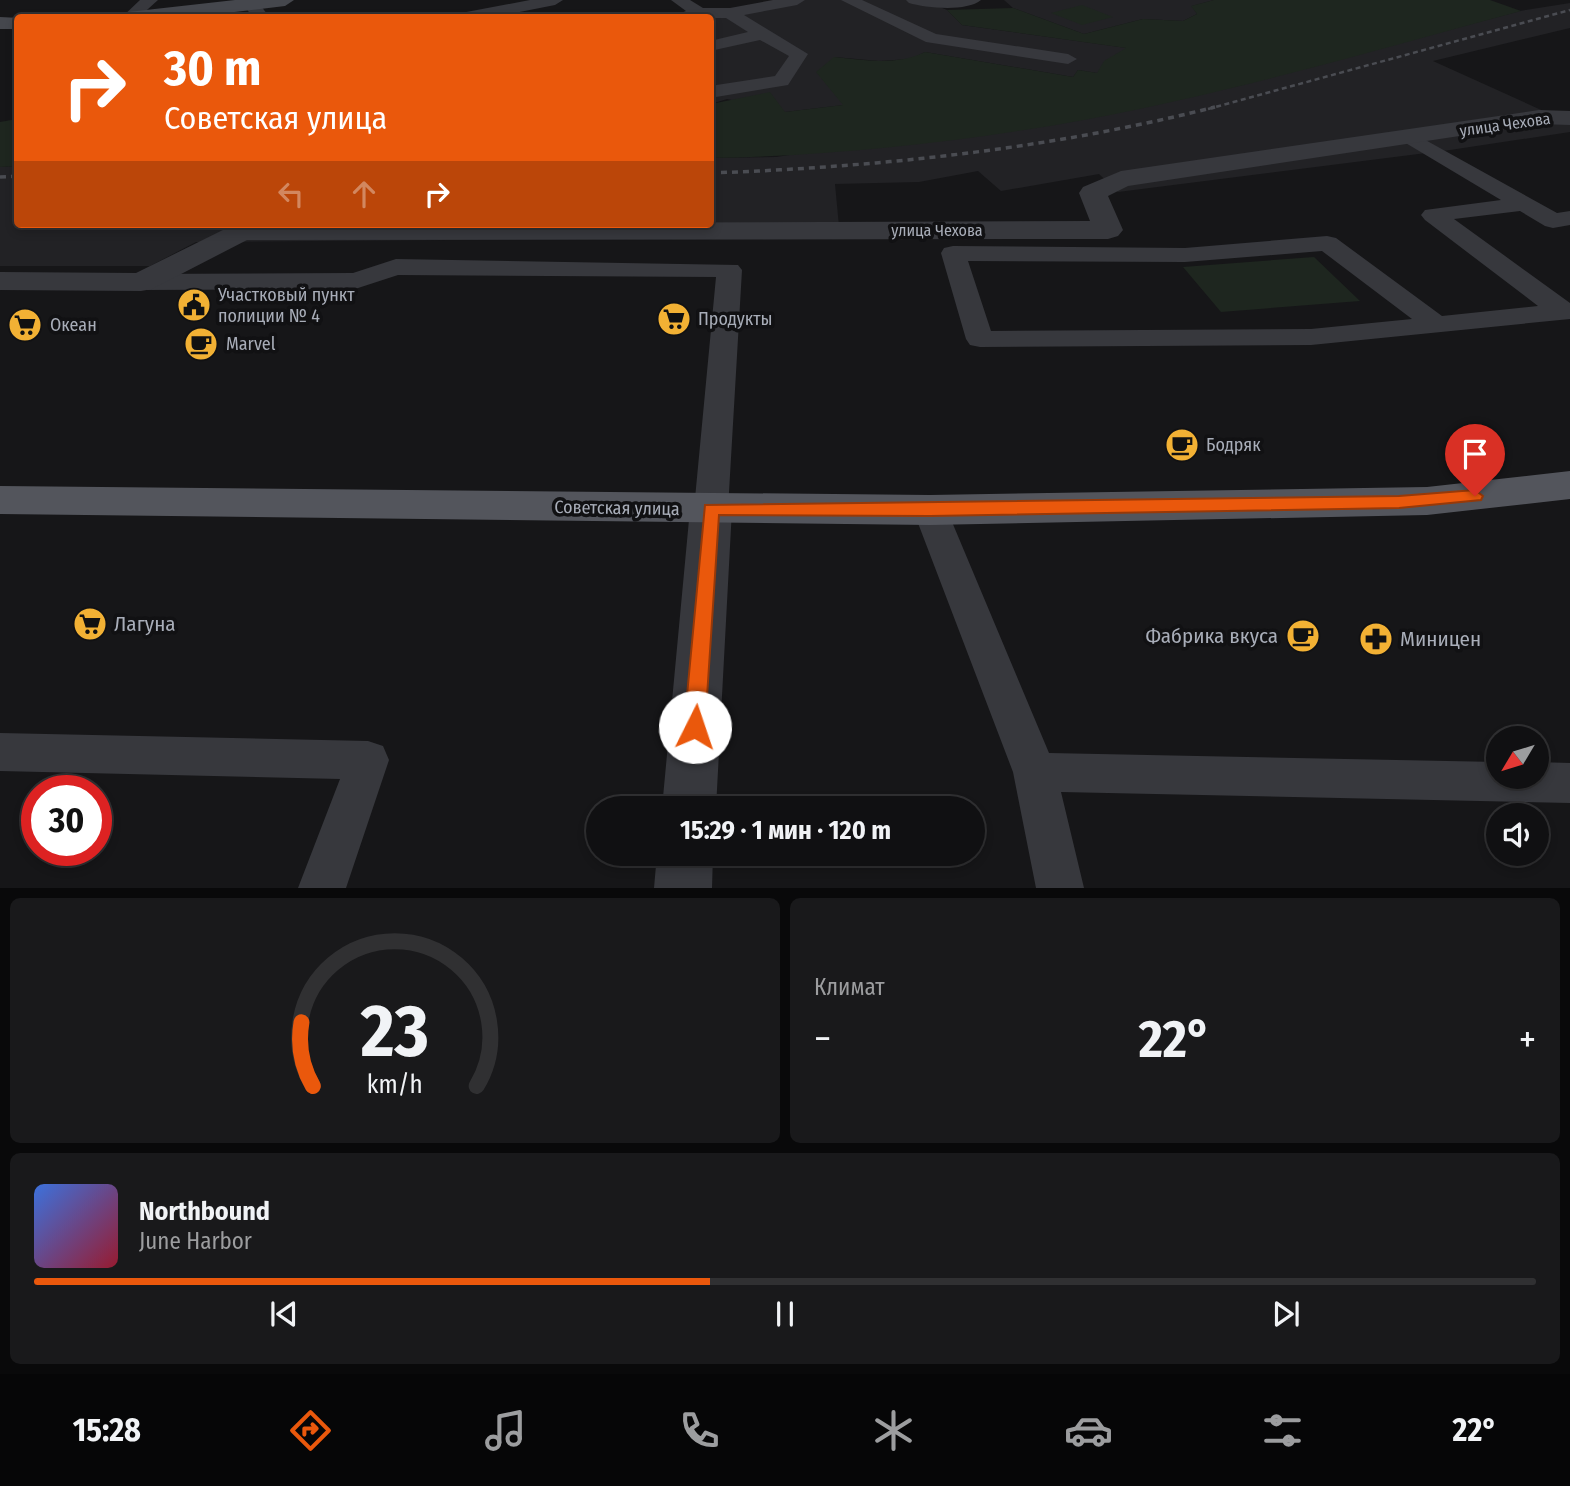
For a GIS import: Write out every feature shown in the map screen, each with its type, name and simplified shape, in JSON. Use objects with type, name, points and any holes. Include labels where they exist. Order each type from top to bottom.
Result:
[{"type":"main road","points":[[169,14],[257,11],[285,0]]},
{"type":"main road","name":"Советская улица","points":[[0,499],[930,510],[1427,501],[1570,485]]},
{"type":"street","name":"улица Чехова","points":[[141,282],[242,231],[1108,230],[1093,193],[1121,179],[1539,117],[1570,118]]},
{"type":"street","points":[[0,281],[141,282]]},
{"type":"street","points":[[690,796],[711,509]]},
{"type":"street","points":[[683,887],[684,866]]},
{"type":"lane","points":[[134,14],[150,0]]},
{"type":"lane","points":[[199,11],[227,0]]},
{"type":"lane","points":[[463,14],[555,0]]},
{"type":"lane","points":[[678,0],[699,13]]},
{"type":"lane","points":[[694,14],[730,13],[797,0]]},
{"type":"lane","points":[[849,0],[932,38],[1068,59]]},
{"type":"lane","points":[[914,0],[930,4],[973,0]]},
{"type":"lane","points":[[714,91],[781,81],[799,54],[730,13]]},
{"type":"lane","points":[[714,45],[762,34]]},
{"type":"lane","points":[[917,48],[932,38]]},
{"type":"lane","points":[[1411,138],[1553,221],[1570,218]]},
{"type":"lane","points":[[1524,204],[1433,215],[1566,311]]},
{"type":"lane","points":[[1108,230],[1185,255]]},
{"type":"lane","points":[[1436,324],[1327,243],[1185,255],[953,253],[980,340],[1311,337],[1566,311]]},
{"type":"lane","points":[[141,282],[355,281],[396,267],[729,270],[711,509]]},
{"type":"lane","points":[[930,510],[1035,772],[1060,887]]},
{"type":"lane","points":[[0,752],[368,760],[321,887]]},
{"type":"lane","points":[[1035,772],[1570,783]]},
{"type":"shaded area","points":[[805,0],[923,0],[947,10],[962,25],[1127,48],[1097,73],[1078,70],[1073,77],[925,52],[911,59],[879,61],[834,57],[844,105],[785,112],[727,99],[714,103],[714,18]]},
{"type":"shaded area","points":[[1004,0],[1214,0],[1192,6],[1197,14],[1183,21],[1143,19],[1084,34],[1013,8]]},
{"type":"shaded area","points":[[1214,0],[1490,0],[1521,11],[1249,84],[1084,120],[992,135],[898,146],[714,158],[714,103],[770,92],[785,112],[843,105],[816,72],[834,57],[892,61],[925,52],[1073,77],[1078,70],[1097,73],[1104,61],[1126,48],[962,25],[947,10],[1013,8],[1084,34],[1143,19],[1183,21],[1197,14],[1191,6]]},
{"type":"shaded area","points":[[1570,3],[1570,28],[1433,61],[1570,123],[1570,132],[1118,192],[1099,174],[1001,191],[978,171],[919,182],[835,184],[840,237],[196,242],[150,266],[0,266],[0,167],[14,166],[14,228],[714,228],[714,158],[776,157],[1238,86],[1520,11]]},
{"type":"shaded area","points":[[1082,5],[1113,17],[1082,25],[1051,13]]},
{"type":"shaded area","points":[[14,120],[14,166],[0,167],[0,122]]},
{"type":"shaded area","points":[[1314,257],[1360,301],[1221,312],[1183,267]]},
{"type":"railway","points":[[1208,109],[1570,10]]},
{"type":"railway","points":[[714,173],[837,166],[964,154],[1090,134],[1215,107]]},
{"type":"railway","points":[[0,177],[14,176]]},
{"type":"place","name":"Участковый пункт полиции № 4","points":[[194,305]]},
{"type":"place","name":"Продукты","points":[[674,319]]},
{"type":"place","name":"Океан","points":[[25,325]]},
{"type":"place","name":"Marvel","points":[[201,344]]},
{"type":"place","name":"Бодряк","points":[[1182,445]]},
{"type":"place","name":"Лагуна","points":[[90,624]]},
{"type":"place","name":"Фабрика вкуса","points":[[1303,636]]},
{"type":"place","name":"Миницен","points":[[1376,639]]},
{"type":"route","points":[[695,727],[711,509],[930,510],[1399,502],[1475,496]]}]
